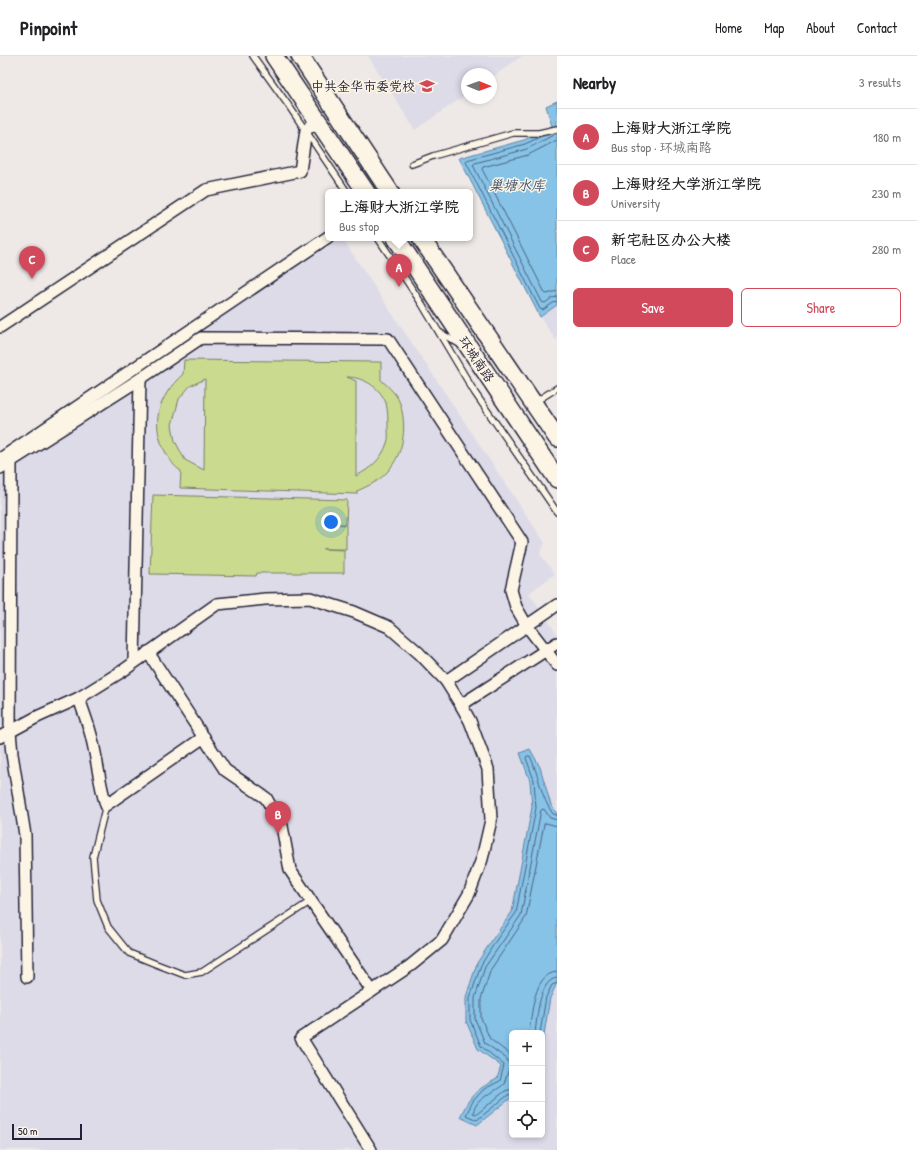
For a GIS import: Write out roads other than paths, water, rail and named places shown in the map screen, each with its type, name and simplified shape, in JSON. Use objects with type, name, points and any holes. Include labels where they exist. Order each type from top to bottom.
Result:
[{"type":"main road","points":[[274,56],[325,123],[387,189]]},
{"type":"main road","points":[[300,56],[325,123],[364,189]]},
{"type":"main road","name":"环城南路","points":[[398,241],[557,479]]},
{"type":"main road","name":"环城南路","points":[[424,241],[557,438]]},
{"type":"street","points":[[0,327],[206,190],[300,171],[325,123]]},
{"type":"street","points":[[0,459],[325,239]]},
{"type":"street","points":[[0,468],[140,379],[201,338],[388,338],[522,542],[511,590],[516,607],[527,626],[557,665]]},
{"type":"street","points":[[134,662],[140,379]]},
{"type":"street","points":[[11,461],[5,734],[12,754],[25,835],[27,977]]},
{"type":"street","points":[[5,734],[37,717],[79,698],[134,662],[217,604],[265,599],[310,598],[354,612],[389,628],[419,653],[446,681],[470,721],[488,769],[491,820],[482,859],[469,894],[442,940],[410,966],[302,1038],[371,1150]]},
{"type":"street","points":[[446,681],[557,605]]},
{"type":"street","points":[[461,705],[557,643]]},
{"type":"street","points":[[148,652],[225,770],[266,798],[282,826],[290,870],[372,991]]},
{"type":"street","points":[[79,698],[90,728],[101,790],[106,805],[204,737]]},
{"type":"lane","points":[[253,56],[325,123],[346,189]]},
{"type":"lane","points":[[412,164],[433,156],[513,133],[539,132],[557,129]]},
{"type":"lane","points":[[380,241],[475,393],[557,512]]},
{"type":"lane","points":[[437,330],[474,354]]},
{"type":"lane","points":[[533,403],[557,388]]},
{"type":"lane","points":[[106,805],[93,857],[97,900],[108,927],[129,953],[185,975],[202,972],[311,901]]},
{"type":"water","name":"巢塘水库","points":[[557,101],[557,305],[540,317],[459,158],[524,140],[552,126],[546,106]]},
{"type":"water","points":[[530,749],[540,767],[551,805],[557,814],[557,983],[550,998],[545,1030],[509,1030],[509,1099],[477,1125],[460,1117],[474,1094],[497,1079],[501,1066],[478,1049],[466,1021],[466,997],[477,963],[512,912],[532,807],[530,781],[520,753]]},
{"type":"place","name":"中共金华市委党校","points":[[427,86]]},
{"type":"place","name":"新宅社区办公大楼","points":[[32,279]]},
{"type":"place","name":"上海财大浙江学院","points":[[399,287]]},
{"type":"place","name":"上海财经大学浙江学院","points":[[278,834]]}]
